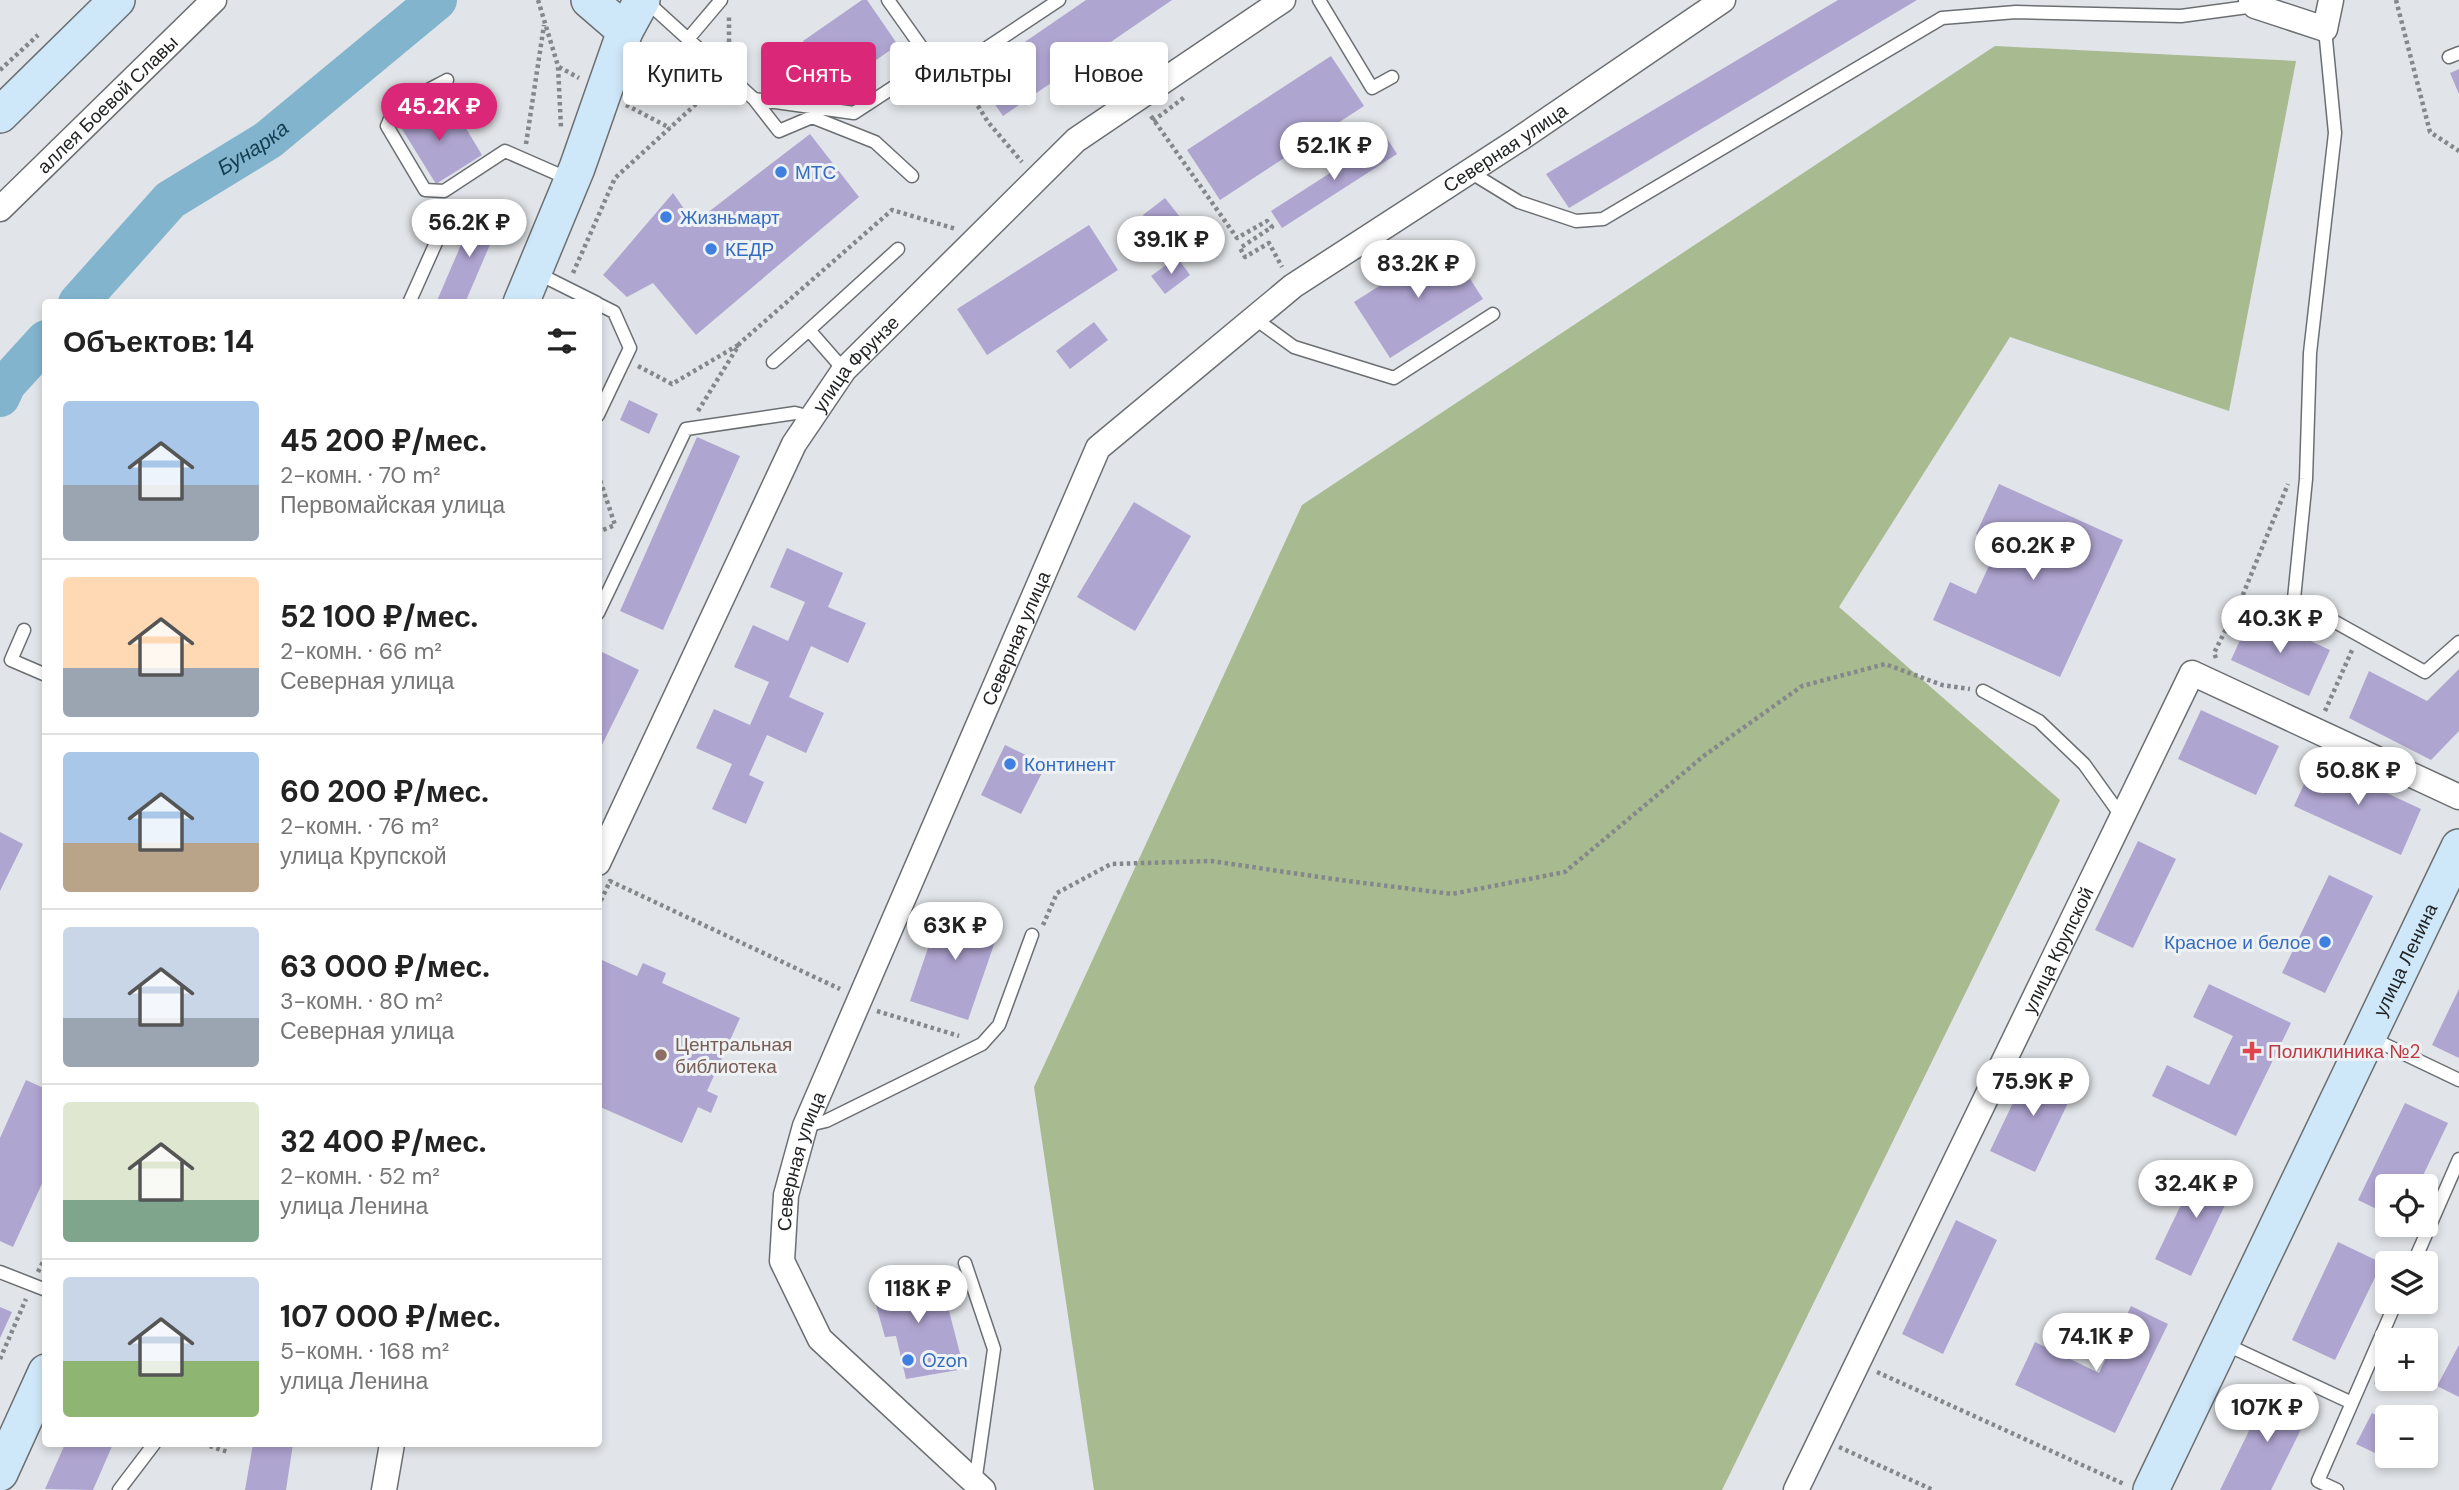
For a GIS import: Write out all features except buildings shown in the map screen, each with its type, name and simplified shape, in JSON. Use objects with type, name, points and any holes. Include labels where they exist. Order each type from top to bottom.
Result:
[{"type":"main road","points":[[0,115],[117,0]]},
{"type":"main road","points":[[589,0],[625,31]]},
{"type":"main road","points":[[528,287],[572,180],[625,31],[643,0]]},
{"type":"main road","name":"улица Ленина","points":[[2137,1487],[2222,1342],[2368,1037],[2446,888],[2459,846]]},
{"type":"main road","points":[[0,1473],[42,1381]]},
{"type":"street","name":"аллея Боевой Славы","points":[[0,209],[214,0]]},
{"type":"street","name":"улица Фрунзе","points":[[1168,77],[1283,0]]},
{"type":"street","name":"Северная улица","points":[[979,1487],[820,1339],[782,1261],[786,1195],[805,1126],[1098,448],[1293,286],[1470,172],[1723,0]]},
{"type":"street","points":[[2253,3],[2325,29],[2330,0]]},
{"type":"street","name":"улица Фрунзе","points":[[602,854],[788,456],[811,417],[844,370],[1076,140],[1127,105]]},
{"type":"street","name":"улица Крупской","points":[[1796,1490],[2192,673],[2459,797]]},
{"type":"street","points":[[384,1490],[391,1447]]},
{"type":"lane","points":[[643,0],[692,42]]},
{"type":"lane","points":[[688,38],[722,0]]},
{"type":"lane","points":[[888,0],[918,42]]},
{"type":"lane","points":[[996,42],[1059,0]]},
{"type":"lane","points":[[1319,0],[1372,88],[1392,77]]},
{"type":"lane","points":[[1470,172],[1519,202],[1576,221],[1602,219],[1942,18],[2016,12],[2181,16],[2253,3]]},
{"type":"lane","points":[[2325,29],[2335,133],[2310,353],[2306,479],[2294,599],[2425,672],[2459,642]]},
{"type":"lane","points":[[447,79],[397,110],[389,118],[387,126],[425,190],[444,191],[505,151],[572,180]]},
{"type":"lane","points":[[754,99],[854,113],[890,89]]},
{"type":"lane","points":[[747,92],[779,131],[812,117],[875,142],[912,176]]},
{"type":"lane","points":[[411,299],[451,209]]},
{"type":"lane","points":[[772,362],[898,248]]},
{"type":"lane","points":[[528,287],[566,288],[589,299]]},
{"type":"lane","points":[[602,305],[614,312],[630,348],[602,407]]},
{"type":"lane","points":[[1254,318],[1294,347],[1394,378],[1493,314]]},
{"type":"lane","points":[[809,330],[844,370]]},
{"type":"lane","points":[[602,605],[686,429],[794,413],[811,417]]},
{"type":"lane","points":[[24,631],[11,660],[42,673]]},
{"type":"lane","points":[[1983,691],[2039,721],[2084,764],[2122,818]]},
{"type":"lane","points":[[805,1126],[826,1121],[982,1044],[999,1025],[1032,935]]},
{"type":"lane","points":[[2368,1037],[2459,1080]]},
{"type":"lane","points":[[2419,1251],[2459,1159]]},
{"type":"lane","points":[[965,1263],[994,1349],[979,1487]]},
{"type":"lane","points":[[0,1272],[42,1289]]},
{"type":"lane","points":[[2337,1490],[2318,1481],[2391,1314]]},
{"type":"lane","points":[[2222,1342],[2352,1404]]},
{"type":"lane","points":[[119,1490],[151,1447]]},
{"type":"path","points":[[2396,0],[2430,132],[2459,151]]},
{"type":"path","points":[[729,12],[729,42]]},
{"type":"path","points":[[523,159],[545,22]]},
{"type":"path","points":[[566,288],[615,178],[696,105]]},
{"type":"path","points":[[978,105],[1027,168]]},
{"type":"path","points":[[1144,105],[1237,238],[1267,221],[1272,226],[1240,248],[1245,257],[1269,243]]},
{"type":"path","points":[[625,359],[672,384],[740,343],[892,210],[965,232]]},
{"type":"path","points":[[686,429],[740,343]]},
{"type":"path","points":[[2218,663],[2214,653],[2242,597],[2308,435]]},
{"type":"path","points":[[602,486],[615,525],[602,530]]},
{"type":"path","points":[[2322,718],[2359,635]]},
{"type":"path","points":[[1032,935],[1038,935],[1057,893],[1111,864],[1211,861],[1452,894],[1565,872],[1705,755],[1802,686],[1885,664],[1942,685],[1983,691]]},
{"type":"path","points":[[602,898],[610,881],[861,999],[874,1010],[965,1038]]},
{"type":"path","points":[[0,1359],[42,1265]]},
{"type":"path","points":[[1857,1364],[2137,1487]]},
{"type":"path","points":[[1820,1439],[1933,1490]]},
{"type":"path","points":[[212,1447],[228,1452]]},
{"type":"green space","points":[[1995,46],[2296,61],[2229,411],[2010,337],[1839,607],[2060,800],[1722,1490],[1094,1490],[1034,1087],[1302,505]]},
{"type":"waterway","name":"Бунарка","points":[[82,299],[170,200],[268,140],[437,0]]},
{"type":"waterway","name":"Бунарка","points":[[0,397],[6,384],[42,344]]},
{"type":"place","name":"МТС","points":[[781,172]]},
{"type":"place","name":"Жизньмарт","points":[[666,217]]},
{"type":"place","name":"КЕДР","points":[[711,249]]},
{"type":"place","name":"Континент","points":[[1010,764]]},
{"type":"place","name":"Красное и белое","points":[[2325,942]]},
{"type":"place","name":"Поликлиника №2","points":[[2252,1051]]},
{"type":"place","name":"Центральная библиотека","points":[[661,1055]]},
{"type":"place","name":"Ozon","points":[[908,1360]]}]
